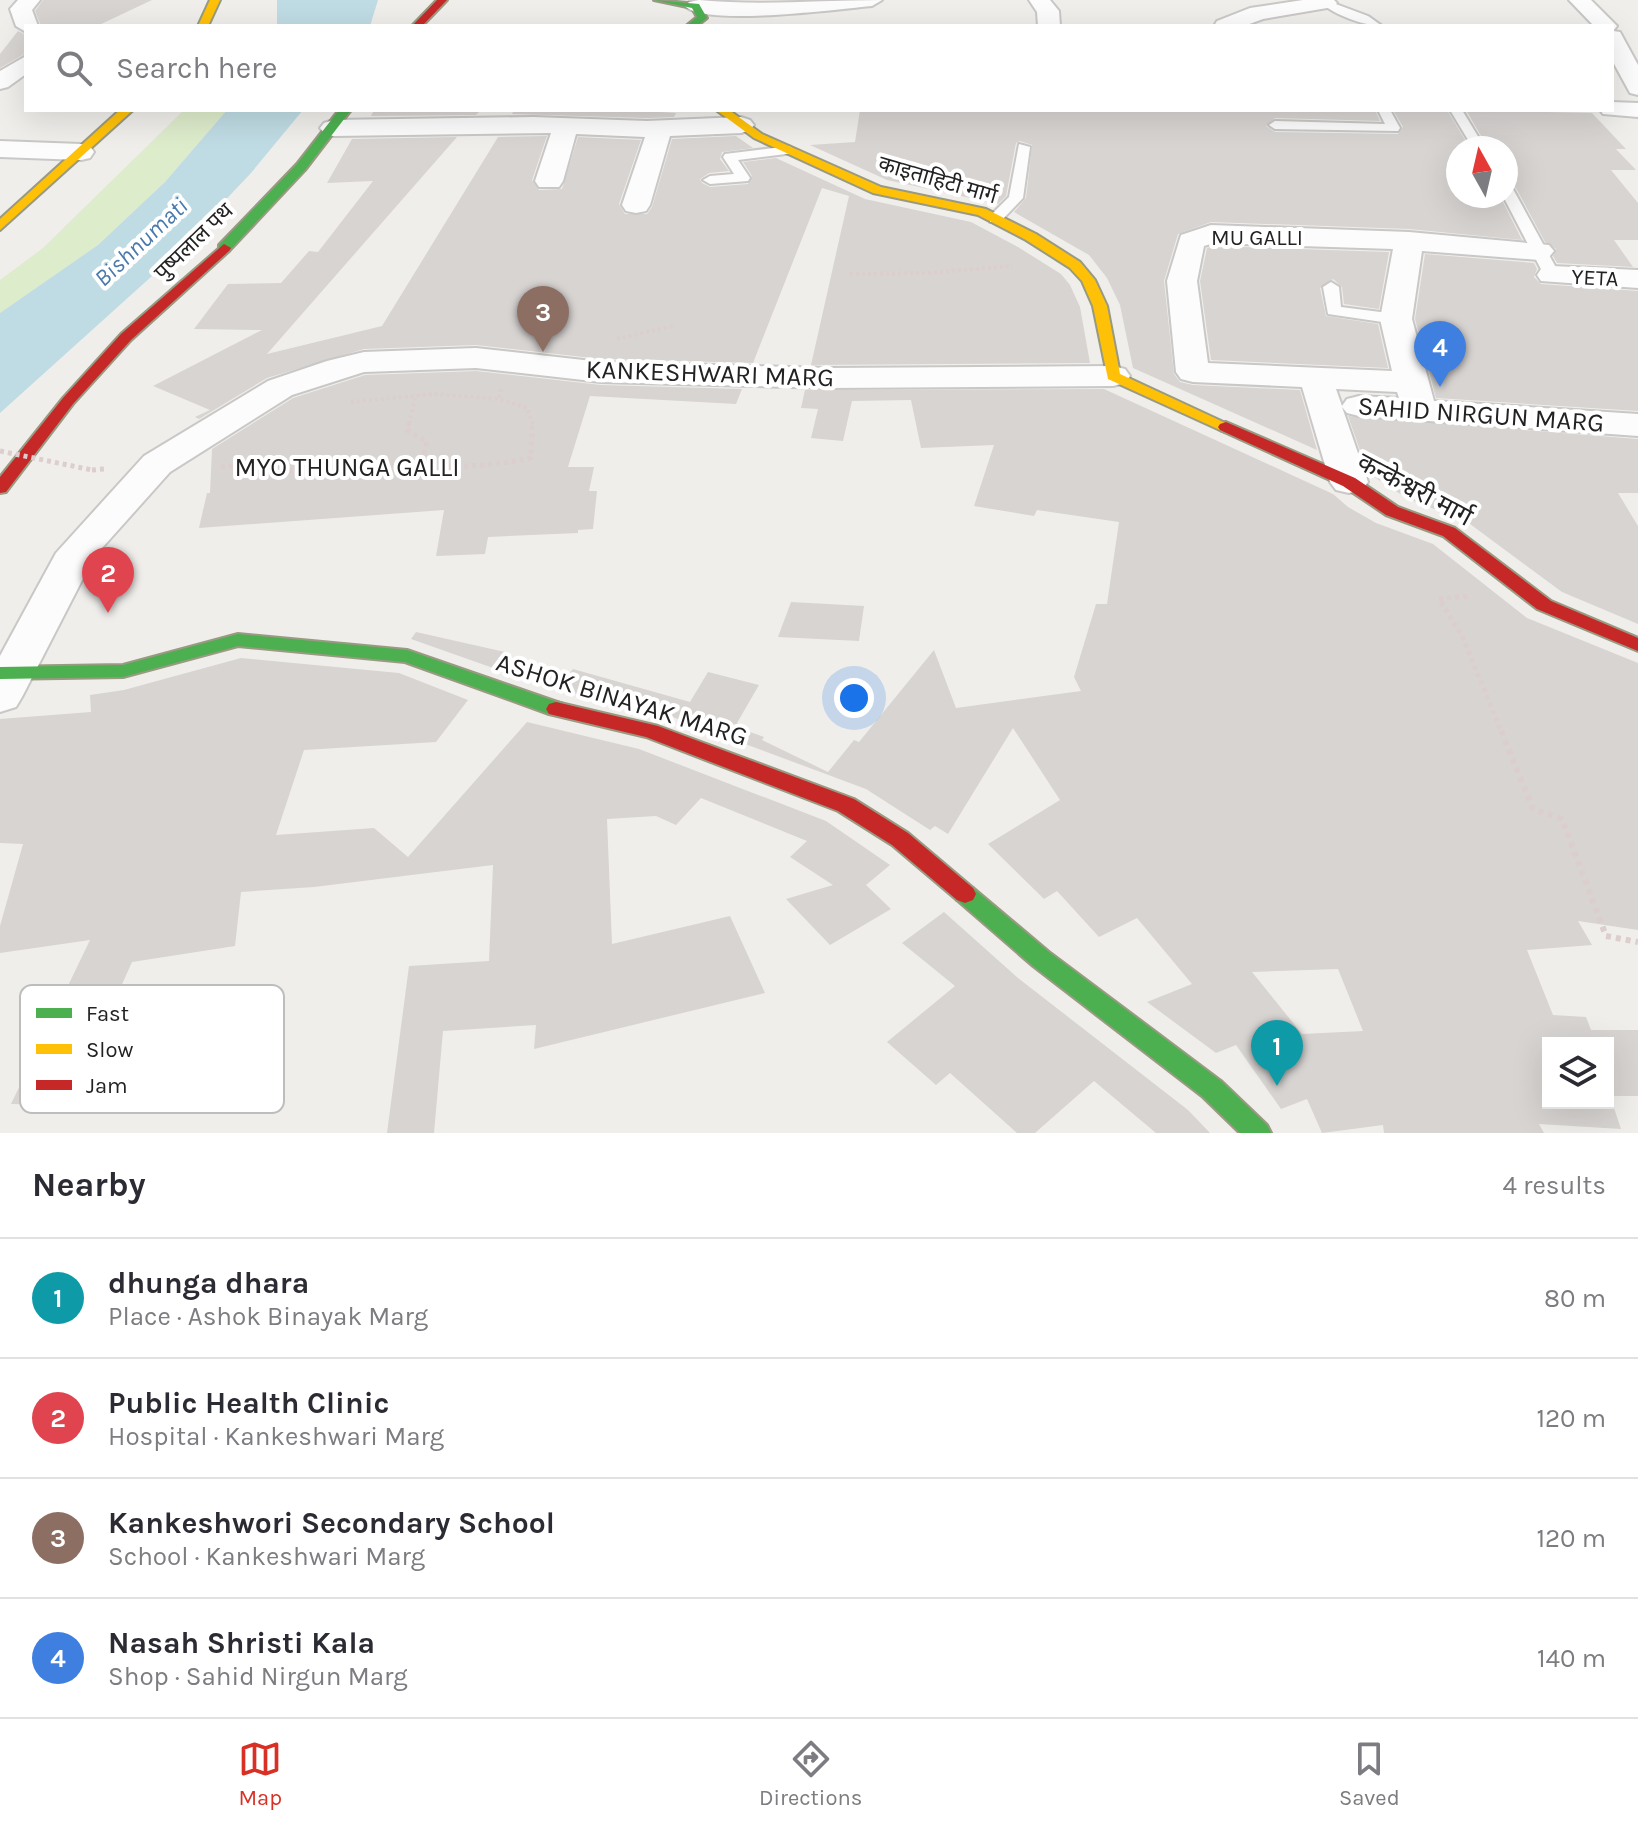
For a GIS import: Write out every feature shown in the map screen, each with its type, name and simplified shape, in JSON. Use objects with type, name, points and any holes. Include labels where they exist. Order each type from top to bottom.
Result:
[{"type":"street","points":[[26,24],[21,9],[30,0]]},
{"type":"street","points":[[204,24],[215,0]]},
{"type":"street","points":[[419,24],[442,0]]},
{"type":"street","points":[[659,0],[720,15],[724,24]]},
{"type":"street","points":[[697,11],[744,11],[872,0]]},
{"type":"street","points":[[1039,0],[1048,11],[1049,24]]},
{"type":"street","points":[[1579,0],[1604,24]]},
{"type":"street","points":[[1230,24],[1258,13],[1324,2]]},
{"type":"street","points":[[1614,41],[1638,88]]},
{"type":"street","points":[[0,82],[24,64]]},
{"type":"street","points":[[1614,109],[1638,110]]},
{"type":"street","points":[[0,226],[125,112]]},
{"type":"street","points":[[339,119],[660,128],[731,118]]},
{"type":"street","name":"काइताहिटी मार्ग","points":[[731,118],[789,150],[877,190],[982,212],[1062,257],[1088,280],[1100,306],[1113,376]]},
{"type":"street","name":"पुष्पलाल पथ","points":[[0,488],[68,401],[126,337],[235,236],[301,167],[339,119]]},
{"type":"street","points":[[549,181],[566,126]]},
{"type":"street","points":[[636,205],[660,128]]},
{"type":"street","points":[[0,149],[81,152]]},
{"type":"street","name":"MU GALLI","points":[[1193,372],[1182,281],[1191,241],[1211,234],[1409,241]]},
{"type":"street","points":[[1409,241],[1396,319],[1414,396]]},
{"type":"street","name":"YETA","points":[[1409,241],[1638,279]]},
{"type":"street","name":"KANKESHWARI MARG","points":[[4,681],[76,553],[157,464],[280,388],[364,362],[433,359],[507,361],[601,372],[829,378],[1113,376]]},
{"type":"street","name":"SAHID NIRGUN MARG","points":[[1193,372],[1320,391],[1414,396],[1638,425]]},
{"type":"street","name":"कन्केश्वरी मार्ग","points":[[1113,376],[1349,482],[1392,511],[1449,532],[1544,605],[1638,645]]},
{"type":"street","points":[[1320,391],[1349,482]]},
{"type":"street","name":"ASHOK BINAYAK MARG","points":[[4,681],[123,671],[238,640],[327,647],[407,656],[538,705],[651,731],[719,755],[846,805],[900,839],[1041,959],[1212,1089],[1258,1133]]},
{"type":"lane","points":[[1324,2],[1342,13],[1368,19],[1374,24]]},
{"type":"lane","points":[[1275,125],[1394,128],[1385,112]]},
{"type":"lane","points":[[1457,112],[1472,136]]},
{"type":"lane","points":[[995,219],[1016,198],[1024,147]]},
{"type":"lane","points":[[710,180],[743,178],[730,157],[789,150]]},
{"type":"lane","points":[[1516,208],[1546,263]]},
{"type":"lane","points":[[1331,287],[1334,311],[1396,319]]},
{"type":"path","points":[[850,274],[992,269],[1062,257]]},
{"type":"path","points":[[420,469],[427,442],[407,430],[414,396],[429,381],[433,359]]},
{"type":"path","name":"MYO THUNGA GALLI","points":[[219,467],[277,462],[284,471],[363,466],[420,469],[483,467],[531,458],[533,424],[527,408],[499,399],[507,361]]},
{"type":"path","points":[[0,451],[92,470],[157,464]]},
{"type":"path","points":[[1524,590],[1439,599],[1462,636],[1533,809],[1562,819],[1606,936],[1638,942]]},
{"type":"green space","points":[[182,112],[225,112],[165,182],[98,245],[0,313],[0,280],[43,248]]},
{"type":"water","points":[[277,0],[378,0],[371,24],[277,24]]},
{"type":"water","name":"Bishnumati","points":[[225,112],[301,112],[251,173],[162,267],[0,413],[0,313],[98,245],[165,182]]},
{"type":"building","points":[[43,0],[152,0],[101,24],[40,24],[35,11]]},
{"type":"building","points":[[18,31],[24,34],[24,54],[0,68],[0,54]]},
{"type":"building","points":[[373,112],[479,112],[476,115],[371,116]]},
{"type":"building","points":[[860,112],[1376,112],[1380,121],[1275,118],[1266,126],[1275,132],[1398,134],[1403,127],[1394,112],[1448,112],[1463,136],[1446,136],[1446,208],[1506,208],[1522,240],[1409,229],[1211,222],[1178,234],[1164,281],[1174,374],[1180,382],[1193,385],[1300,390],[1317,450],[1133,368],[1120,305],[1107,278],[1089,255],[1014,212],[1026,198],[1032,145],[1020,141],[1016,143],[1006,196],[998,204],[887,180],[810,145],[855,142]]},
{"type":"building","points":[[1467,112],[1592,113],[1626,149],[1616,149],[1636,170],[1611,170],[1638,203],[1638,240],[1614,240],[1633,267],[1557,263],[1553,256],[1556,249],[1545,242],[1518,192],[1518,136],[1481,136]]},
{"type":"building","points":[[676,113],[674,117],[647,118],[512,114]]},
{"type":"building","points":[[547,136],[532,180],[539,190],[562,189],[578,137],[641,140],[619,204],[625,214],[647,214],[652,207],[672,139],[736,136],[753,148],[722,152],[720,159],[729,171],[709,173],[700,179],[702,183],[710,187],[748,184],[752,176],[743,162],[776,158],[865,199],[971,222],[1061,274],[1080,307],[1090,363],[811,365],[849,196],[822,188],[753,363],[601,359],[476,345],[364,349],[267,378],[199,419],[195,417],[210,410],[153,386],[262,330],[194,329],[228,284],[281,283],[309,251],[318,252],[373,181],[327,183],[352,139],[457,137],[267,354],[382,326],[498,137]]},
{"type":"building","points":[[1207,248],[1389,252],[1379,309],[1344,304],[1342,287],[1333,279],[1320,288],[1326,316],[1378,324],[1388,368],[1211,360],[1200,281]]},
{"type":"building","points":[[1425,254],[1534,263],[1537,269],[1534,277],[1541,284],[1638,291],[1638,411],[1436,398],[1415,319]]},
{"type":"building","points":[[476,371],[601,385],[742,389],[736,404],[590,396],[568,467],[594,467],[589,491],[597,491],[593,529],[578,530],[578,533],[488,537],[485,554],[436,556],[444,510],[199,528],[207,493],[210,493],[212,449],[293,398],[365,375]]},
{"type":"building","points":[[1104,389],[1333,494],[1376,523],[1433,544],[1527,618],[1638,663],[1638,930],[1578,921],[1592,945],[1527,950],[1553,1015],[1586,1017],[1591,1030],[1638,1030],[1638,1096],[1614,1096],[1614,1037],[1542,1037],[1542,1109],[1614,1108],[1621,1129],[1539,1124],[1544,1133],[1384,1133],[1383,1125],[1322,1133],[1307,1099],[1281,1109],[1236,1045],[1216,1053],[1147,1002],[1192,984],[1137,918],[1099,937],[1057,891],[1044,899],[988,844],[1060,800],[1013,728],[948,834],[935,826],[930,830],[866,789],[670,716],[555,689],[573,669],[690,702],[708,672],[759,685],[737,723],[741,724],[739,728],[764,737],[762,740],[828,772],[854,740],[859,742],[934,650],[956,708],[1081,691],[1074,677],[1096,604],[1107,604],[1119,522],[1037,510],[1034,516],[974,506],[994,445],[921,448],[911,400],[852,401],[843,441],[811,438],[818,409],[801,408],[805,390]],"holes":[[[1338,969],[1363,1031],[1302,1034],[1252,972]]]},
{"type":"building","points":[[1348,416],[1638,439],[1638,493],[1618,493],[1638,526],[1638,624],[1562,592],[1466,521],[1408,499],[1368,473]]},
{"type":"building","points":[[791,602],[864,606],[859,641],[778,637]]},
{"type":"building","points":[[416,632],[505,652],[493,668],[411,639]]},
{"type":"building","points":[[241,658],[399,673],[468,700],[436,742],[304,750],[276,835],[374,828],[408,857],[527,722],[639,749],[826,821],[890,865],[866,885],[891,909],[830,945],[786,899],[833,885],[790,857],[807,841],[701,798],[676,825],[656,816],[607,819],[612,944],[730,916],[765,993],[534,1049],[536,1025],[443,1031],[434,1133],[387,1133],[409,966],[489,961],[493,865],[314,887],[241,892],[235,946],[132,962],[122,985],[68,985],[90,940],[0,953],[0,926],[23,844],[0,843],[0,719],[91,712],[90,695],[124,690]]},
{"type":"building","points":[[944,912],[1018,978],[1188,1110],[1210,1133],[1156,1133],[1094,1081],[1035,1133],[1017,1133],[950,1073],[936,1085],[887,1042],[955,986],[902,943]]},
{"type":"building","points":[[20,1085],[20,1104],[11,1104]]},
{"type":"traffic: fast","points":[[659,0],[696,6],[702,18],[694,24]]},
{"type":"traffic: fast","points":[[224,248],[301,167],[343,112]]},
{"type":"traffic: fast","points":[[0,673],[123,671],[238,640],[407,656],[556,709]]},
{"type":"traffic: fast","points":[[965,894],[1041,959],[1212,1089],[1258,1133]]},
{"type":"traffic: slow","points":[[204,24],[215,0]]},
{"type":"traffic: slow","points":[[0,226],[125,112]]},
{"type":"traffic: slow","points":[[725,112],[758,136],[877,190],[982,212],[1031,237],[1075,265],[1088,280],[1100,306],[1113,376],[1226,427]]},
{"type":"traffic: jam","points":[[419,24],[442,0]]},
{"type":"traffic: jam","points":[[0,488],[68,401],[126,337],[224,248]]},
{"type":"traffic: jam","points":[[1226,427],[1349,482],[1392,511],[1449,532],[1544,605],[1638,645]]},
{"type":"traffic: jam","points":[[556,709],[651,731],[846,805],[900,839],[965,894]]},
{"type":"place","name":"Kankeshwori Secondary School","points":[[543,352]]},
{"type":"place","name":"Nasah Shristi Kala","points":[[1440,387]]},
{"type":"place","name":"Public Health Clinic","points":[[108,613]]},
{"type":"place","name":"dhunga dhara","points":[[1277,1086]]}]
